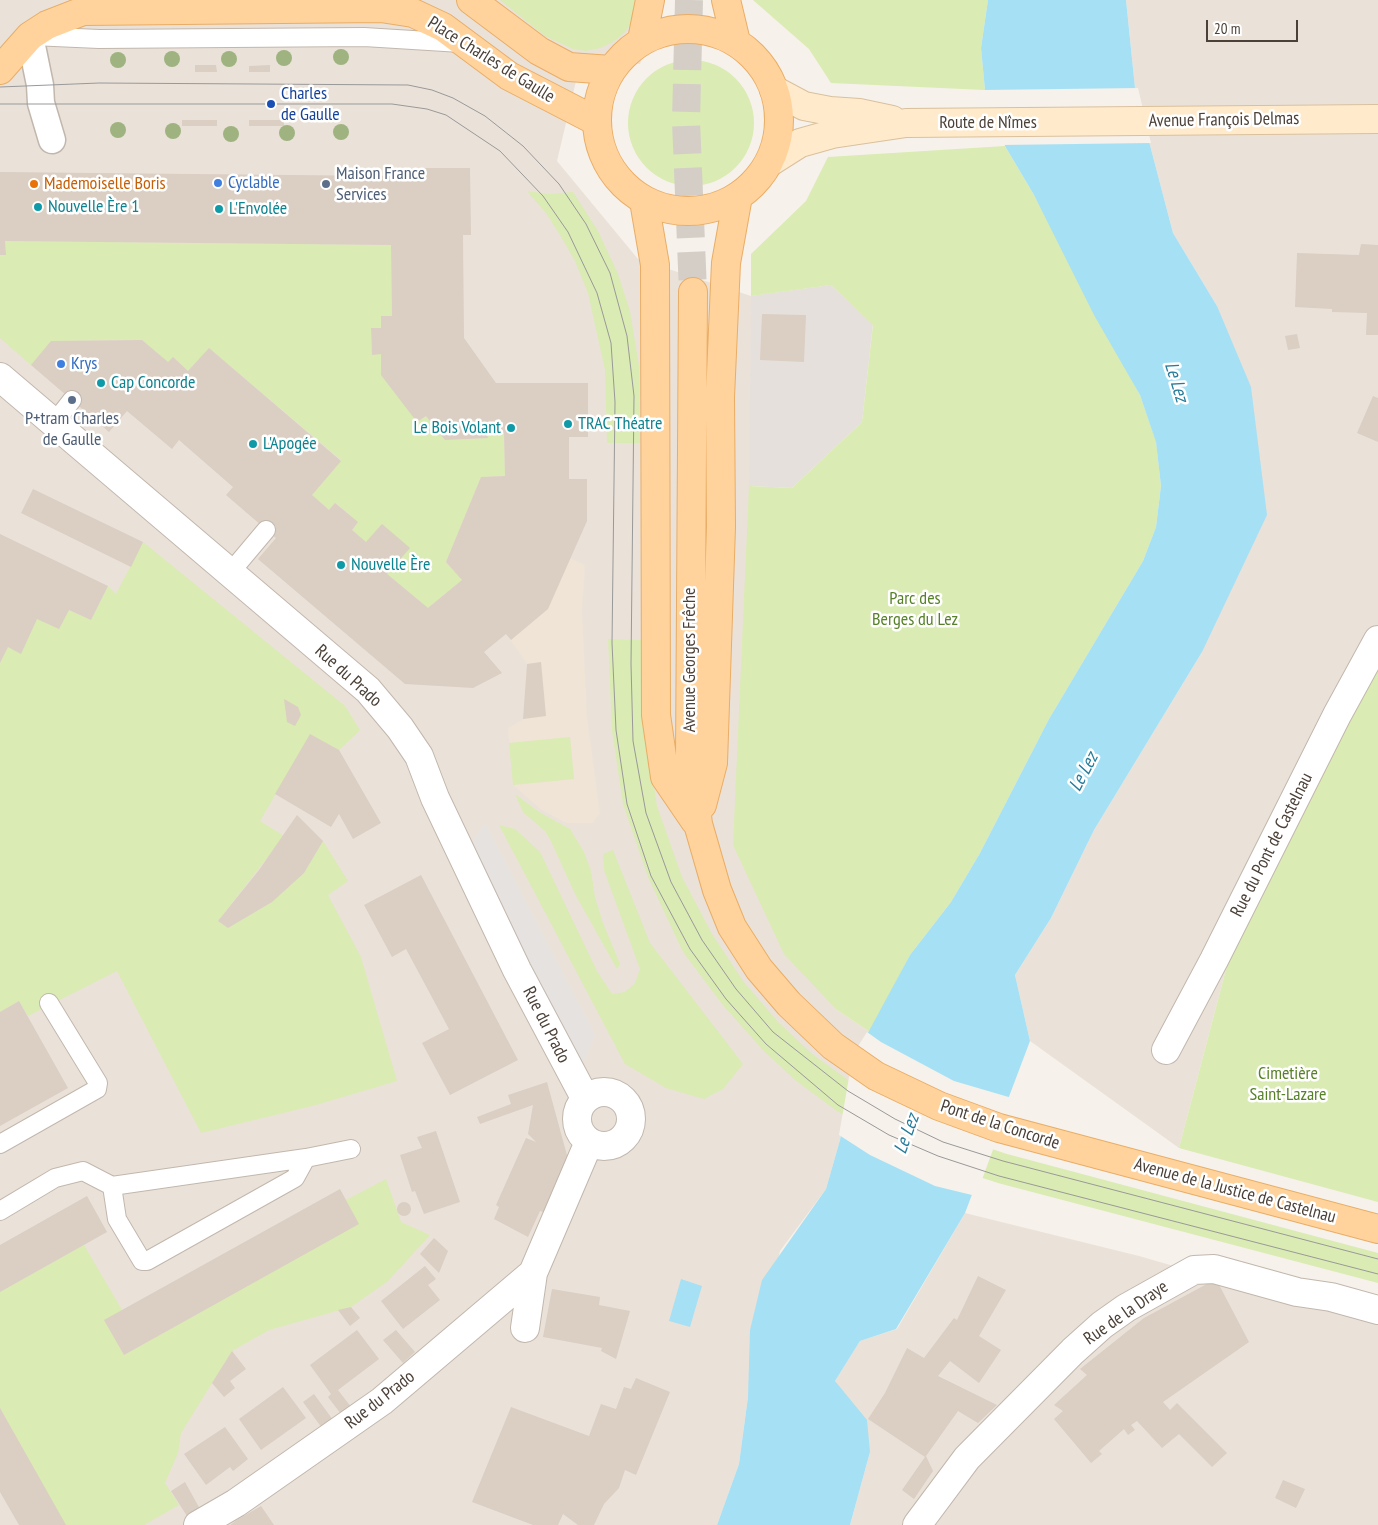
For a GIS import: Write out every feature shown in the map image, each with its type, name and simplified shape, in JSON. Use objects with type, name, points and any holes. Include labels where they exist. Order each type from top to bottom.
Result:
[{"type":"main road","name":"Place Charles de Gaulle","points":[[471,0],[539,51],[569,66],[611,70]]},
{"type":"main road","points":[[642,40],[650,0]]},
{"type":"main road","points":[[726,0],[736,42]]},
{"type":"main road","name":"Place Charles de Gaulle","points":[[0,70],[30,36],[47,25],[82,11],[362,6],[413,13],[443,27],[509,76],[596,121]]},
{"type":"main road","points":[[689,28],[714,32],[736,42],[759,62],[774,90],[779,114],[778,139],[770,162],[756,181],[738,196],[716,207],[692,212],[667,210],[644,201],[624,186],[609,167],[600,145],[596,121],[600,94],[611,70],[625,53],[642,40],[665,31],[689,28]]},
{"type":"main road","name":"Route de Nîmes","points":[[774,90],[804,106],[830,111],[859,113],[906,123]]},
{"type":"main road","name":"Avenue François Delmas","points":[[1070,122],[1378,118]]},
{"type":"main road","name":"Route de Nîmes","points":[[770,162],[800,143],[832,134],[906,123],[1070,122]]},
{"type":"main road","points":[[698,824],[713,763],[713,692],[721,527],[720,397],[726,263],[738,196]]},
{"type":"main road","points":[[644,201],[655,265],[656,715],[665,777],[698,824]]},
{"type":"main road","name":"Avenue Georges Frêche","points":[[693,292],[689,710],[690,757],[698,824],[717,890],[732,927],[760,969],[788,1004]]},
{"type":"main road","name":"Pont de la Concorde","points":[[788,1004],[833,1046],[876,1076],[956,1112],[999,1128],[1092,1154]]},
{"type":"main road","name":"Avenue de la Justice de Castelnau","points":[[1092,1154],[1378,1229]]},
{"type":"street","points":[[30,36],[40,85],[40,103],[52,140]]},
{"type":"street","name":"Rue du Prado","points":[[0,377],[229,574],[368,690],[400,728],[419,756],[435,798],[517,970],[585,1098]]},
{"type":"street","name":"Rue du Pont de Castelnau","points":[[1166,1050],[1214,960],[1332,724],[1378,640]]},
{"type":"street","points":[[612,1092],[627,1103],[632,1121],[629,1131],[616,1144],[607,1146],[589,1142],[579,1129],[577,1113],[585,1098],[593,1093],[612,1092]]},
{"type":"street","name":"Rue du Prado","points":[[198,1525],[236,1503],[382,1401],[533,1273],[589,1142]]},
{"type":"street","name":"Rue de la Draye","points":[[917,1525],[967,1458],[1073,1351],[1102,1325],[1126,1308],[1194,1270],[1214,1269],[1297,1292],[1331,1297],[1378,1310]]},
{"type":"street","points":[[525,1328],[533,1273]]},
{"type":"lane","points":[[54,423],[72,400]]},
{"type":"lane","points":[[229,574],[266,530]]},
{"type":"lane","points":[[0,1144],[97,1089],[98,1082],[49,1003]]},
{"type":"lane","points":[[0,1211],[55,1178],[83,1171],[112,1186],[306,1158],[351,1148]]},
{"type":"lane","points":[[112,1186],[117,1219],[142,1261],[147,1261],[295,1178],[306,1158]]},
{"type":"shaded area","points":[[0,0],[664,0],[640,64],[581,60],[557,161],[638,259],[751,296],[831,285],[749,486],[837,1010],[870,1032],[856,1055],[840,1140],[826,1189],[780,1251],[748,1397],[739,1464],[717,1525],[0,1525]]},
{"type":"shaded area","points":[[1126,0],[1378,0],[1378,660],[1229,958],[1179,1148],[1030,1041],[1015,975],[1051,918],[1094,830],[1202,652],[1217,306],[1173,233],[1135,88]]},
{"type":"shaded area","points":[[831,285],[873,324],[862,422],[792,488],[749,486],[751,296]]},
{"type":"shaded area","points":[[542,545],[585,565],[582,612],[587,716],[600,813],[593,823],[566,823],[540,809],[513,785],[508,728],[523,719],[527,664],[506,634]]},
{"type":"shaded area","points":[[485,823],[595,1035],[575,1081],[463,856]]},
{"type":"shaded area","points":[[965,1213],[1139,1256],[1378,1325],[1378,1525],[850,1525],[870,1452],[835,1381],[860,1341],[897,1329]]},
{"type":"green space","points":[[500,0],[637,0],[631,23],[625,32],[613,42],[600,48],[586,51],[573,49],[545,36]]},
{"type":"green space","points":[[753,0],[988,0],[981,48],[985,90],[831,83],[809,49]]},
{"type":"green space","points":[[691,60],[715,65],[736,78],[749,99],[754,123],[749,147],[736,168],[715,181],[691,186],[667,181],[646,168],[633,147],[628,123],[633,99],[646,78],[667,65]]},
{"type":"green space","name":"Parc des Berges du Lez","points":[[1005,146],[1034,195],[1140,395],[1156,441],[1161,486],[1156,527],[1143,561],[1049,719],[980,853],[951,902],[910,955],[870,1032],[837,1010],[784,954],[733,845],[749,486],[792,488],[862,422],[873,325],[831,285],[751,296],[751,254],[806,201],[828,157]]},
{"type":"green space","points":[[527,191],[548,194],[573,192],[598,231],[618,274],[630,311],[639,366],[640,443],[607,443],[605,370],[588,293],[575,261],[560,235],[546,213]]},
{"type":"green space","points":[[5,241],[391,245],[392,316],[381,317],[381,328],[371,329],[372,354],[381,354],[417,422],[426,416],[445,440],[487,438],[487,434],[504,433],[505,476],[481,477],[446,562],[462,580],[428,608],[387,574],[409,548],[366,542],[352,530],[358,522],[336,503],[329,510],[312,495],[341,460],[209,348],[188,371],[173,357],[168,362],[142,340],[52,341],[31,365],[0,338],[0,255],[6,255]]},
{"type":"green space","points":[[143,542],[345,706],[360,730],[339,750],[310,735],[260,821],[284,836],[218,921],[228,928],[272,902],[304,873],[323,841],[348,881],[328,895],[361,957],[397,1081],[316,1105],[201,1133],[117,971],[28,1016],[19,1001],[0,1012],[0,663],[8,647],[21,653],[37,619],[69,610],[91,620],[108,586],[116,594]]},
{"type":"green space","points":[[608,639],[641,640],[646,736],[657,806],[682,877],[712,934],[743,981],[778,1022],[812,1054],[848,1080],[899,1112],[947,1134],[1007,1154],[1378,1253],[1378,1283],[998,1183],[937,1163],[889,1141],[837,1111],[795,1080],[763,1050],[722,1004],[683,952],[648,877],[623,804],[612,731]]},
{"type":"green space","name":"Cimetière Saint-Lazare","points":[[1378,660],[1378,1202],[1179,1148],[1229,958]]},
{"type":"green space","points":[[570,737],[574,779],[513,785],[509,743]]},
{"type":"green space","points":[[515,794],[539,812],[570,829],[584,852],[591,871],[595,897],[603,923],[620,964],[617,969],[575,894],[551,841],[545,831],[523,812]]},
{"type":"green space","points":[[499,825],[515,829],[540,852],[597,971],[612,994],[625,992],[635,983],[640,969],[604,870],[603,854],[613,850],[650,943],[743,1064],[723,1089],[704,1099],[666,1088],[625,1064]]},
{"type":"green space","points":[[386,1179],[401,1222],[430,1235],[388,1281],[351,1307],[269,1330],[232,1351],[181,1433],[178,1453],[165,1483],[179,1505],[144,1525],[65,1525],[0,1408],[0,1292],[84,1245],[122,1310],[105,1320],[124,1355],[358,1224],[346,1200]]},
{"type":"water","name":"Le Lez","points":[[988,0],[1126,0],[1135,88],[1173,233],[1217,306],[1251,387],[1267,515],[1202,652],[1094,830],[1051,918],[1015,975],[1030,1041],[965,1213],[896,1329],[860,1341],[835,1381],[867,1420],[870,1452],[850,1525],[717,1525],[739,1464],[748,1397],[750,1330],[762,1280],[826,1189],[840,1140],[856,1055],[910,955],[951,902],[980,853],[1049,719],[1143,561],[1156,527],[1161,486],[1156,442],[1140,395],[1094,315],[1034,195],[1005,146],[985,90],[981,48]]},
{"type":"water","points":[[681,1279],[702,1286],[690,1327],[669,1321]]},
{"type":"pier","points":[[1138,88],[1151,143],[1001,145],[983,90]]},
{"type":"pier","points":[[867,1032],[881,1042],[954,1081],[1012,1098],[976,1196],[935,1186],[870,1155],[839,1135],[853,1054]]},
{"type":"building","points":[[195,65],[216,65],[217,72],[195,72]]},
{"type":"building","points":[[270,65],[270,72],[249,72],[249,66]]},
{"type":"building","points":[[182,120],[217,120],[217,126],[182,126]]},
{"type":"building","points":[[249,120],[284,120],[284,126],[249,126]]},
{"type":"building","points":[[387,168],[470,168],[471,235],[463,235],[464,338],[496,383],[588,383],[588,437],[569,437],[569,479],[587,479],[587,521],[548,609],[511,640],[506,634],[484,652],[502,673],[473,688],[405,684],[258,559],[276,538],[226,495],[233,487],[179,440],[172,449],[127,411],[109,432],[31,365],[51,341],[142,340],[168,362],[173,357],[188,371],[209,348],[341,461],[312,495],[329,510],[335,503],[358,522],[352,530],[366,542],[382,524],[410,548],[387,574],[428,608],[462,580],[446,562],[481,477],[505,476],[504,433],[487,434],[488,438],[445,440],[426,416],[417,422],[381,375],[381,354],[372,355],[371,328],[381,328],[381,316],[392,316],[391,245],[5,241],[6,255],[0,255],[0,172],[387,176]]},
{"type":"building","points":[[1361,244],[1378,245],[1378,335],[1366,335],[1367,313],[1332,312],[1332,309],[1295,307],[1297,253],[1359,255]]},
{"type":"building","points":[[762,314],[806,315],[804,362],[760,360]]},
{"type":"building","points":[[1297,334],[1300,348],[1288,350],[1285,336]]},
{"type":"building","points":[[1373,396],[1378,398],[1378,442],[1357,433]]},
{"type":"building","points":[[33,489],[143,542],[131,567],[21,513]]},
{"type":"building","points":[[0,534],[108,586],[91,620],[69,610],[59,629],[37,619],[21,654],[8,647],[0,663]]},
{"type":"building","points":[[541,662],[546,716],[523,719],[527,664]]},
{"type":"building","points":[[284,699],[298,707],[301,715],[295,726],[287,722]]},
{"type":"building","points":[[310,734],[339,750],[381,823],[353,839],[339,814],[331,827],[275,794]]},
{"type":"building","points":[[297,815],[323,841],[304,873],[272,902],[228,928],[218,921],[259,870]]},
{"type":"building","points":[[421,875],[518,1060],[450,1095],[422,1043],[449,1029],[406,949],[392,957],[364,905]]},
{"type":"building","points":[[19,1001],[68,1088],[0,1126],[0,1012]]},
{"type":"building","points":[[547,1082],[568,1159],[546,1213],[540,1211],[528,1237],[494,1219],[499,1207],[496,1205],[526,1138],[536,1142],[528,1134],[533,1105],[480,1124],[477,1117],[511,1104],[508,1095]]},
{"type":"building","points":[[436,1131],[460,1202],[424,1214],[415,1191],[412,1192],[400,1155],[422,1148],[417,1137]]},
{"type":"building","points":[[340,1189],[359,1224],[124,1355],[104,1320]]},
{"type":"building","points":[[87,1196],[107,1232],[0,1292],[0,1245]]},
{"type":"building","points":[[401,1202],[407,1202],[411,1209],[407,1216],[401,1216],[397,1212],[397,1206]]},
{"type":"building","points":[[434,1238],[448,1251],[439,1273],[420,1254]]},
{"type":"building","points":[[425,1266],[436,1279],[428,1285],[440,1300],[403,1329],[381,1301]]},
{"type":"building","points":[[978,1276],[1006,1290],[979,1336],[1001,1350],[979,1383],[950,1361],[938,1376],[997,1405],[978,1423],[958,1411],[926,1456],[933,1471],[914,1499],[902,1490],[925,1457],[868,1419],[885,1393],[907,1348],[924,1358],[954,1318],[957,1320]]},
{"type":"building","points":[[1216,1279],[1249,1342],[1163,1402],[1170,1410],[1177,1403],[1227,1453],[1212,1467],[1179,1434],[1162,1448],[1137,1421],[1131,1425],[1135,1430],[1128,1435],[1124,1429],[1099,1451],[1102,1454],[1091,1463],[1054,1419],[1063,1411],[1054,1405],[1087,1375],[1080,1369],[1144,1318]]},
{"type":"building","points":[[552,1289],[600,1297],[599,1305],[630,1311],[616,1359],[601,1351],[602,1348],[543,1337]]},
{"type":"building","points":[[351,1307],[360,1318],[350,1326],[338,1310]]},
{"type":"building","points":[[357,1330],[379,1359],[338,1390],[351,1407],[341,1414],[328,1397],[331,1394],[310,1365]]},
{"type":"building","points":[[396,1330],[415,1352],[403,1363],[383,1340]]},
{"type":"building","points":[[232,1351],[246,1369],[230,1381],[235,1388],[224,1397],[212,1383]]},
{"type":"building","points":[[636,1378],[670,1392],[636,1475],[625,1470],[619,1488],[604,1504],[594,1525],[578,1525],[563,1514],[558,1525],[533,1525],[472,1502],[511,1407],[589,1436],[601,1404],[616,1409],[624,1387],[631,1389]]},
{"type":"building","points":[[283,1387],[306,1418],[261,1450],[239,1419]]},
{"type":"building","points":[[314,1394],[333,1420],[322,1428],[303,1402]]},
{"type":"building","points":[[0,1408],[66,1525],[19,1525],[0,1492]]},
{"type":"building","points":[[225,1427],[248,1459],[233,1471],[230,1467],[206,1485],[184,1454]]},
{"type":"building","points":[[1283,1480],[1305,1489],[1296,1508],[1275,1498]]},
{"type":"building","points":[[185,1482],[200,1509],[187,1516],[171,1491]]},
{"type":"building","points":[[261,1506],[274,1525],[230,1525],[237,1520]]},
{"type":"tunnel","points":[[689,0],[686,121],[693,292]]},
{"type":"tram line","points":[[0,87],[99,83],[408,85],[432,90],[453,98],[485,116],[523,146],[559,184],[586,224],[610,273],[627,336],[634,396],[631,664],[633,741],[646,813],[671,882],[702,940],[736,989],[773,1032],[848,1091],[895,1119],[943,1142],[1003,1161],[1378,1259]]},
{"type":"tram line","points":[[0,104],[392,104],[427,109],[446,115],[500,151],[543,196],[568,232],[597,293],[611,343],[615,402],[612,643],[616,730],[627,804],[651,876],[690,949],[726,999],[766,1044],[838,1105],[889,1135],[938,1156],[999,1176],[1378,1274]]},
{"type":"place","name":"Charles de Gaulle","points":[[271,104]]},
{"type":"place","name":"Cyclable","points":[[218,183]]},
{"type":"place","name":"Mademoiselle Boris","points":[[34,184]]},
{"type":"place","name":"Maison France Services","points":[[326,184]]},
{"type":"place","name":"Nouvelle Ère 1","points":[[38,207]]},
{"type":"place","name":"L'Envolée","points":[[219,209]]},
{"type":"place","name":"Krys","points":[[61,364]]},
{"type":"place","name":"Cap Concorde","points":[[101,383]]},
{"type":"place","name":"P+tram Charles de Gaulle","points":[[72,400]]},
{"type":"place","name":"TRAC Théatre","points":[[568,424]]},
{"type":"place","name":"Le Bois Volant","points":[[511,428]]},
{"type":"place","name":"L'Apogée","points":[[253,444]]},
{"type":"place","name":"Nouvelle Ère","points":[[341,565]]}]
